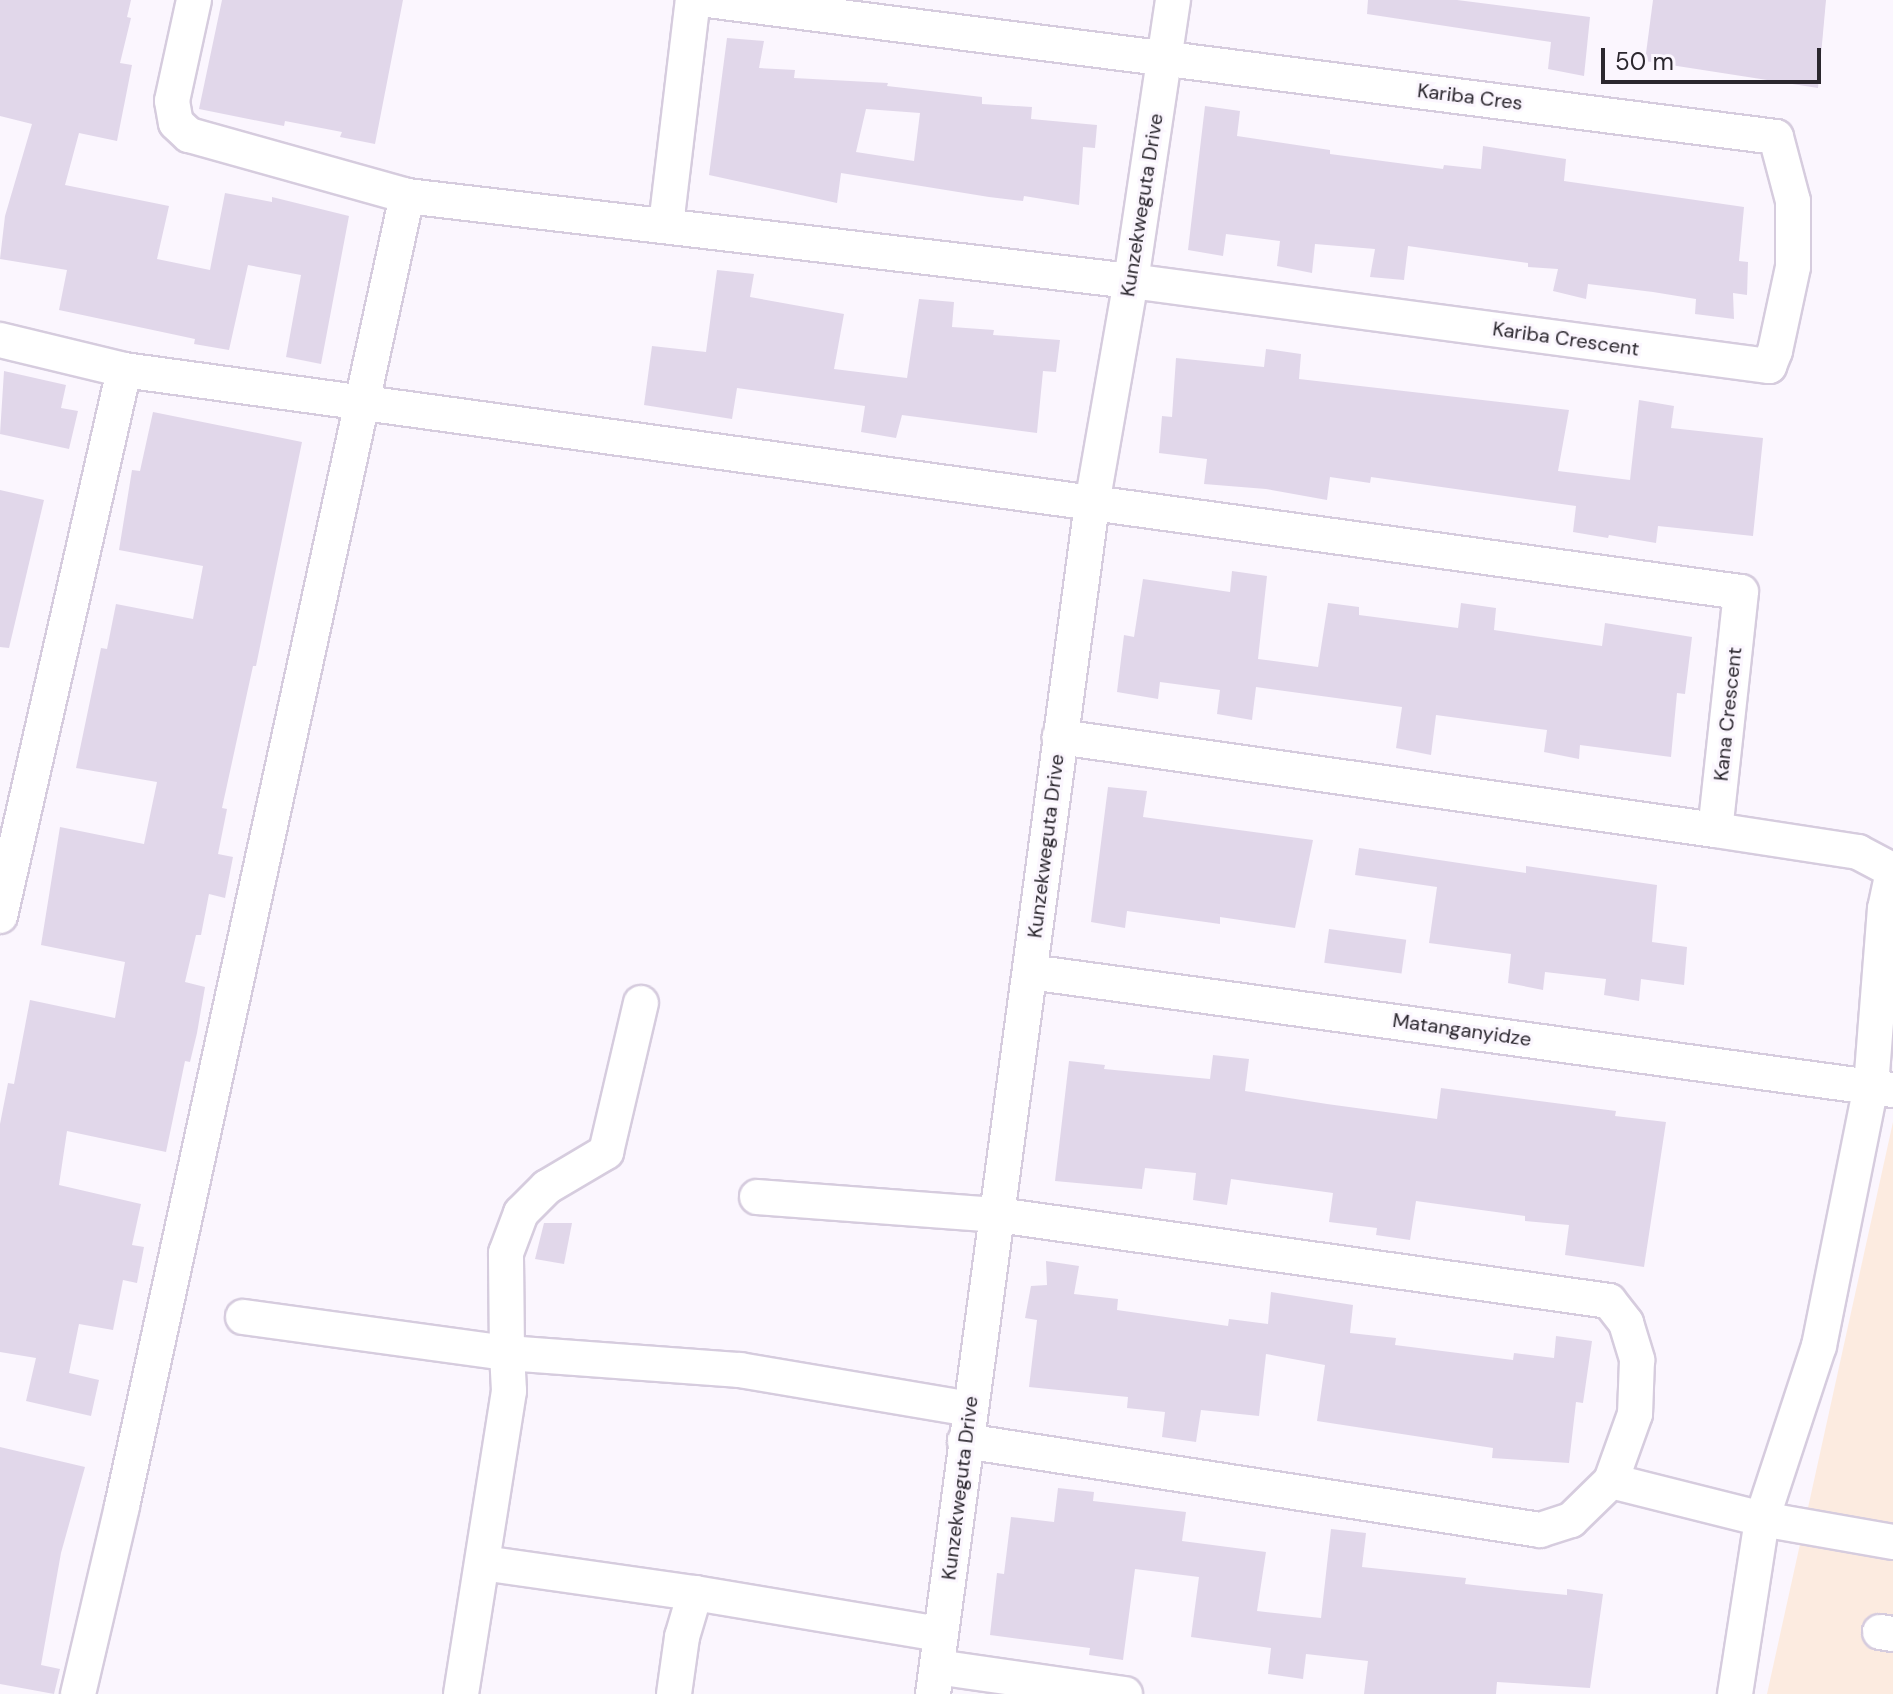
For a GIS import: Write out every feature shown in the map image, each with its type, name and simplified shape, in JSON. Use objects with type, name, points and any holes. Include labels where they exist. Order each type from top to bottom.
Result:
[{"type":"street","points":[[194,0],[172,101],[176,123],[189,135],[407,196],[1131,281]]},
{"type":"street","points":[[666,225],[693,0]]},
{"type":"street","name":"Kariba Cres","points":[[708,0],[1776,137]]},
{"type":"street","name":"Kunzekweguta Drive","points":[[935,1681],[1092,504],[1131,281],[1173,0]]},
{"type":"street","name":"Kariba Crescent","points":[[1131,281],[1769,366],[1793,267],[1793,201],[1776,137]]},
{"type":"street","points":[[78,1694],[407,196]]},
{"type":"street","points":[[0,340],[124,370],[1092,504]]},
{"type":"street","points":[[0,916],[124,370]]},
{"type":"street","name":"Kana Crescent","points":[[1092,504],[1741,592],[1715,830]]},
{"type":"street","points":[[1060,737],[1858,852],[1892,870],[1885,909],[1882,1088],[1819,1346],[1762,1519],[1735,1694]]},
{"type":"street","name":"Matanganyidze","points":[[1030,972],[1882,1088]]},
{"type":"street","points":[[461,1694],[509,1391],[506,1253],[521,1213],[547,1187],[606,1152],[641,1003]]},
{"type":"street","points":[[243,1317],[507,1353],[740,1370],[967,1425],[1540,1530],[1571,1520],[1611,1481],[1635,1414],[1637,1360],[1626,1323],[1609,1301],[998,1215],[757,1197]]},
{"type":"street","points":[[1611,1481],[1762,1519],[1893,1542]]},
{"type":"street","points":[[483,1563],[695,1593],[941,1634]]},
{"type":"street","points":[[674,1694],[682,1637],[695,1593]]},
{"type":"street","points":[[935,1681],[1125,1694]]},
{"type":"shaded area","points":[[1893,1122],[1893,1694],[1767,1694]]},
{"type":"building","points":[[0,0],[131,0],[127,17],[131,18],[120,63],[132,65],[117,141],[79,133],[65,185],[169,206],[157,259],[210,270],[225,193],[272,202],[272,197],[349,216],[321,364],[286,357],[301,275],[248,265],[229,350],[194,344],[195,339],[59,310],[67,270],[0,259],[5,216],[32,124],[0,116]]},
{"type":"building","points":[[222,0],[403,0],[375,144],[340,137],[342,132],[285,121],[284,126],[199,109]]},
{"type":"building","points":[[1368,0],[1457,0],[1590,17],[1584,76],[1548,69],[1551,42],[1367,14]]},
{"type":"building","points":[[1653,0],[1826,0],[1818,88],[1645,61]]},
{"type":"building","points":[[727,38],[764,41],[759,68],[795,70],[794,78],[888,83],[887,86],[982,97],[982,104],[1032,107],[1031,119],[1097,125],[1095,148],[1083,147],[1079,205],[1024,196],[1023,201],[989,197],[841,173],[837,203],[709,175]],"holes":[[[866,109],[920,113],[914,161],[856,152]]]},
{"type":"building","points":[[1205,106],[1240,111],[1237,136],[1330,150],[1330,154],[1443,169],[1444,165],[1481,169],[1483,146],[1566,159],[1564,181],[1744,207],[1739,261],[1748,262],[1747,295],[1733,293],[1734,319],[1695,314],[1696,299],[1653,292],[1588,284],[1586,299],[1553,291],[1558,269],[1528,267],[1528,263],[1408,246],[1404,280],[1370,277],[1375,249],[1315,244],[1312,273],[1277,266],[1280,241],[1226,234],[1223,256],[1188,250]]},
{"type":"building","points":[[717,270],[754,274],[750,297],[844,314],[834,369],[907,378],[919,299],[954,302],[952,327],[994,330],[993,335],[1060,340],[1056,372],[1043,371],[1037,433],[902,415],[896,438],[861,432],[865,406],[737,388],[732,419],[644,405],[652,346],[706,352]]},
{"type":"building","points":[[1266,349],[1301,354],[1299,379],[1569,410],[1558,471],[1630,480],[1639,400],[1674,406],[1671,428],[1763,438],[1753,536],[1658,526],[1656,543],[1609,535],[1608,538],[1573,532],[1576,506],[1371,477],[1370,483],[1330,477],[1327,500],[1266,489],[1204,484],[1207,459],[1159,453],[1162,416],[1172,417],[1176,358],[1264,367]]},
{"type":"building","points":[[4,371],[66,385],[61,408],[78,411],[69,449],[0,434]]},
{"type":"building","points":[[153,412],[302,442],[256,666],[253,666],[222,808],[227,809],[218,854],[233,857],[225,898],[209,894],[201,935],[196,935],[185,982],[205,987],[197,1033],[190,1062],[185,1061],[166,1152],[67,1131],[59,1185],[141,1204],[132,1245],[144,1247],[137,1283],[123,1280],[113,1330],[79,1324],[69,1373],[99,1380],[91,1416],[26,1401],[36,1358],[0,1352],[0,1124],[8,1083],[14,1084],[30,1000],[115,1018],[125,962],[41,945],[60,827],[144,844],[157,782],[76,768],[101,648],[107,649],[116,604],[193,619],[203,566],[119,550],[132,470],[140,471]]},
{"type":"building","points":[[0,490],[44,500],[9,648],[0,647]]},
{"type":"building","points":[[1232,571],[1267,576],[1258,659],[1318,667],[1328,603],[1359,607],[1359,615],[1458,628],[1461,603],[1496,608],[1494,630],[1602,646],[1605,623],[1692,637],[1685,694],[1677,693],[1671,757],[1580,745],[1579,759],[1544,752],[1547,730],[1436,715],[1431,755],[1396,748],[1402,707],[1256,687],[1252,720],[1217,714],[1220,690],[1160,682],[1158,699],[1117,692],[1124,635],[1134,637],[1143,579],[1230,592]]},
{"type":"building","points":[[1108,787],[1147,791],[1143,817],[1313,840],[1295,928],[1220,917],[1220,924],[1127,911],[1125,928],[1091,922]]},
{"type":"building","points":[[1359,848],[1526,873],[1526,866],[1657,885],[1652,942],[1687,947],[1684,985],[1641,979],[1639,1001],[1604,995],[1606,979],[1545,972],[1543,990],[1508,983],[1511,954],[1429,943],[1437,887],[1355,875]]},
{"type":"building","points":[[1329,929],[1406,940],[1402,974],[1324,963]]},
{"type":"building","points":[[1213,1055],[1249,1059],[1245,1091],[1327,1104],[1437,1119],[1441,1088],[1616,1111],[1615,1116],[1666,1122],[1644,1267],[1565,1255],[1569,1225],[1525,1221],[1525,1216],[1416,1201],[1410,1240],[1376,1235],[1377,1228],[1329,1222],[1333,1193],[1231,1179],[1227,1205],[1193,1200],[1196,1173],[1145,1168],[1142,1189],[1055,1181],[1069,1061],[1105,1065],[1104,1069],[1210,1079]]},
{"type":"building","points":[[544,1223],[572,1223],[564,1264],[535,1259]]},
{"type":"building","points":[[1046,1261],[1079,1266],[1074,1294],[1118,1299],[1117,1310],[1228,1326],[1229,1319],[1268,1324],[1271,1292],[1353,1305],[1350,1333],[1396,1338],[1395,1345],[1513,1360],[1514,1353],[1554,1358],[1556,1336],[1592,1341],[1583,1403],[1576,1402],[1569,1463],[1492,1458],[1493,1448],[1317,1421],[1325,1365],[1266,1354],[1259,1416],[1201,1410],[1196,1442],[1162,1437],[1165,1412],[1127,1408],[1128,1397],[1029,1387],[1037,1320],[1025,1318],[1031,1286],[1047,1285]]},
{"type":"building","points":[[0,1447],[85,1467],[61,1553],[41,1665],[60,1669],[54,1694],[0,1684]]},
{"type":"building","points":[[1058,1488],[1094,1492],[1093,1501],[1186,1512],[1182,1541],[1266,1552],[1257,1611],[1321,1618],[1331,1529],[1366,1533],[1362,1567],[1466,1578],[1465,1584],[1517,1590],[1567,1595],[1567,1589],[1603,1594],[1590,1688],[1497,1682],[1496,1694],[1364,1694],[1368,1661],[1306,1654],[1303,1679],[1268,1674],[1271,1648],[1191,1637],[1199,1577],[1135,1569],[1123,1660],[1089,1655],[1090,1648],[990,1635],[997,1573],[1004,1574],[1011,1517],[1054,1522]]}]
